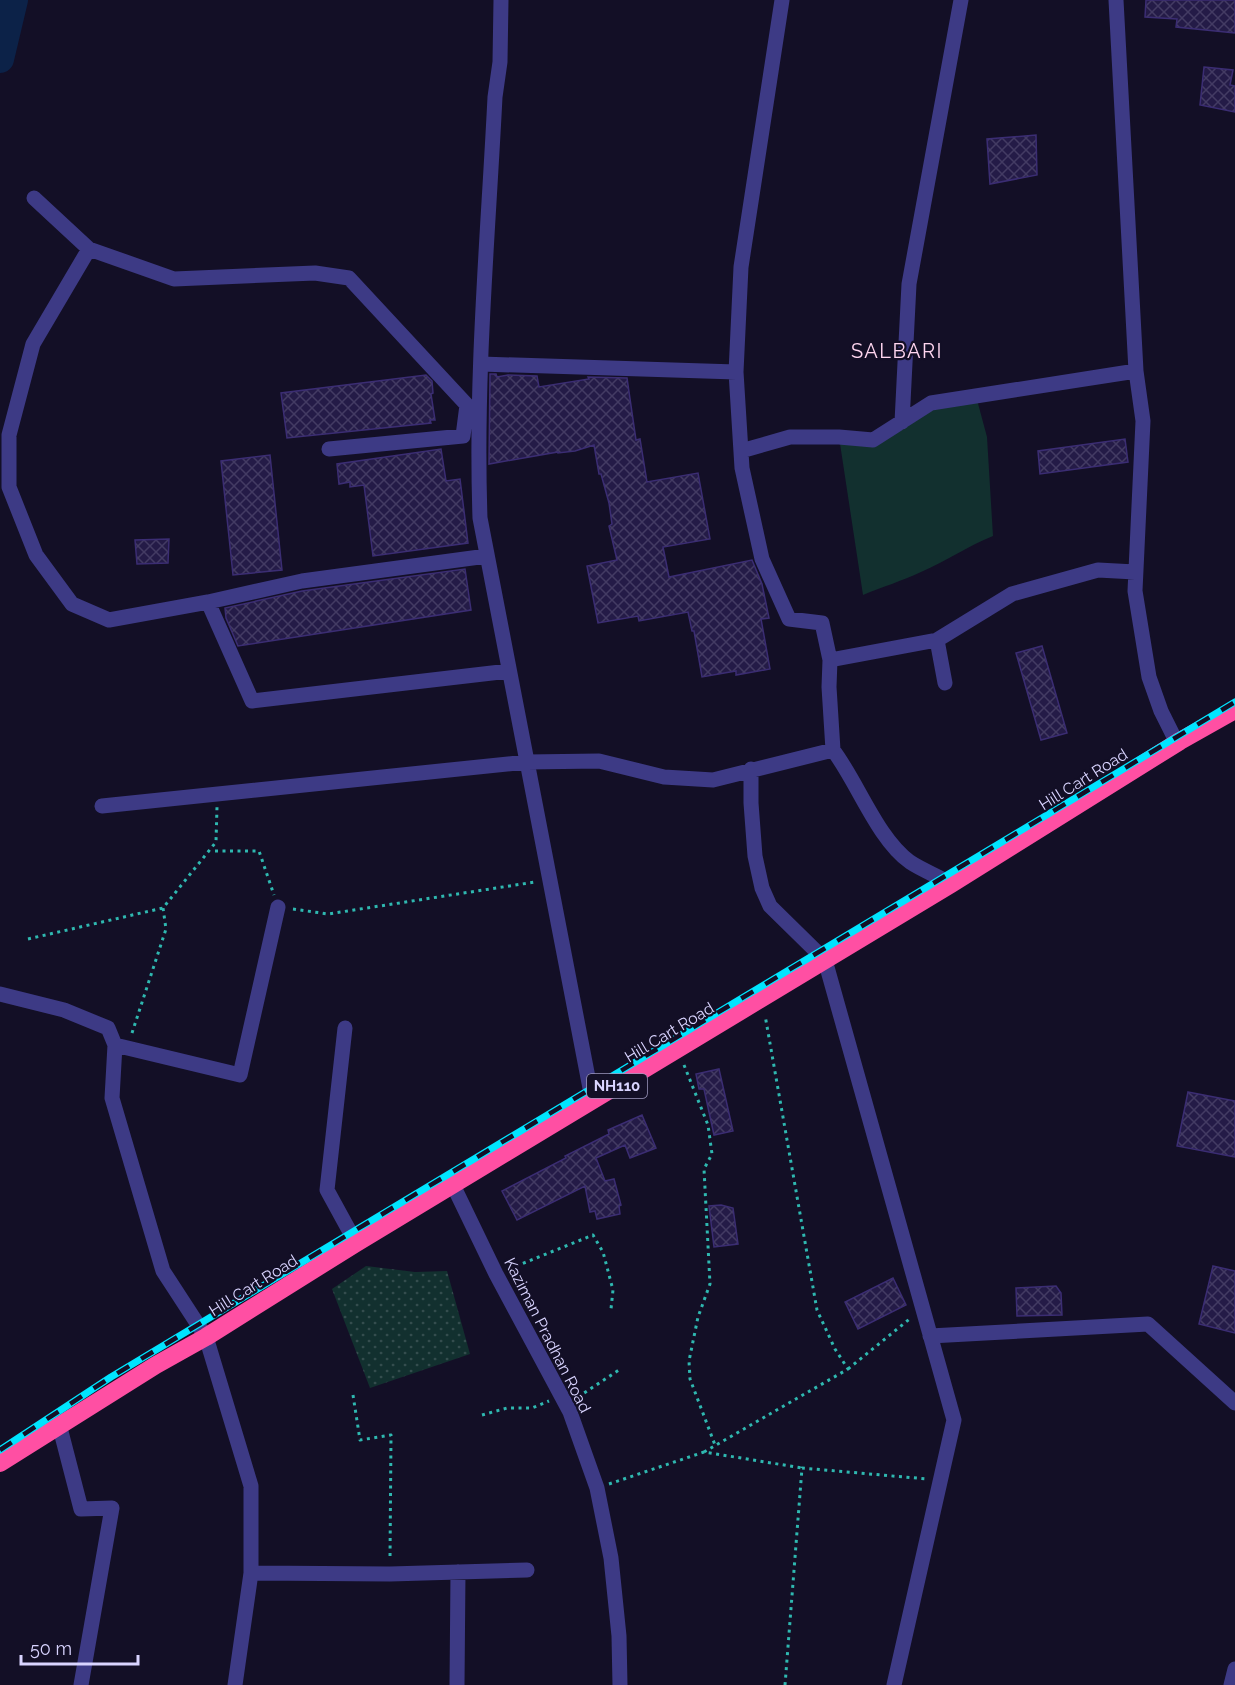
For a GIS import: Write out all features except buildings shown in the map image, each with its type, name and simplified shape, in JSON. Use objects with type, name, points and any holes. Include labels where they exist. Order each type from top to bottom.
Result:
[{"type":"highway","name":"Hill Cart Road","points":[[0,1463],[59,1424],[951,884],[1180,741],[1235,710]]},
{"type":"street","points":[[501,0],[500,62],[495,108],[480,364],[477,452],[480,518],[590,1088],[596,1098]]},
{"type":"street","points":[[782,0],[741,267],[736,372],[742,468],[762,559],[789,619],[822,622],[830,660],[829,687],[833,750],[847,769],[888,841],[910,861],[951,884]]},
{"type":"street","points":[[902,422],[909,284],[961,0]]},
{"type":"street","points":[[1116,0],[1136,371],[1143,421],[1135,591],[1149,677],[1161,711],[1175,738],[1180,741]]},
{"type":"street","points":[[34,198],[89,249],[174,279],[315,273],[349,278],[479,418]]},
{"type":"street","points":[[89,249],[33,344],[9,435],[9,487],[36,555],[72,604],[109,620],[208,602],[302,581],[487,556]]},
{"type":"street","points":[[480,364],[736,372]]},
{"type":"street","points":[[741,451],[790,437],[873,440],[931,403],[1136,371]]},
{"type":"street","points":[[329,449],[463,436],[467,405]]},
{"type":"street","points":[[830,660],[937,640],[1012,594],[1098,570],[1135,572]]},
{"type":"street","points":[[208,602],[252,701],[509,671]]},
{"type":"street","points":[[937,640],[945,683]]},
{"type":"street","points":[[102,806],[527,762],[599,761],[664,777],[713,780],[833,750]]},
{"type":"street","points":[[751,770],[755,856],[762,888],[770,906],[825,960],[954,1420],[894,1685]]},
{"type":"street","points":[[0,994],[64,1010],[108,1028],[121,1047],[240,1075],[278,907]]},
{"type":"street","points":[[345,1028],[327,1190],[356,1243]]},
{"type":"street","points":[[121,1047],[112,1098],[163,1272],[206,1337],[251,1486],[251,1573],[235,1685]]},
{"type":"street","name":"Kaziman Pradhan Road","points":[[453,1185],[496,1274],[564,1400],[597,1488],[611,1558],[619,1636],[620,1685]]},
{"type":"street","points":[[930,1336],[1148,1324],[1235,1403]]},
{"type":"street","points":[[59,1424],[81,1509],[112,1508],[81,1685]]},
{"type":"street","points":[[251,1573],[390,1574],[527,1570]]},
{"type":"street","points":[[457,1685],[458,1572]]},
{"type":"street","points":[[1231,1685],[1235,1669]]},
{"type":"path","points":[[28,939],[163,908],[216,842],[217,794]]},
{"type":"path","points":[[215,850],[260,851],[278,907],[328,914],[550,880]]},
{"type":"path","points":[[121,1047],[166,929],[163,908]]},
{"type":"path","points":[[762,998],[817,1310],[835,1349],[848,1369]]},
{"type":"path","points":[[676,1050],[694,1087],[708,1125],[712,1154],[704,1169],[710,1284],[698,1317],[689,1361],[690,1380],[715,1446]]},
{"type":"path","points":[[496,1274],[593,1235],[603,1252],[613,1290],[611,1309]]},
{"type":"path","points":[[597,1488],[704,1452],[715,1446],[848,1369],[922,1309]]},
{"type":"path","points":[[482,1415],[507,1408],[532,1408],[564,1400],[619,1370]]},
{"type":"path","points":[[353,1395],[360,1440],[391,1435],[390,1574]]},
{"type":"path","points":[[704,1452],[802,1468],[940,1480]]},
{"type":"path","points":[[785,1685],[802,1468]]},
{"type":"green space","points":[[976,396],[987,437],[993,536],[921,572],[863,595],[839,437],[873,440],[931,403]]},
{"type":"green space","points":[[366,1266],[415,1272],[447,1271],[470,1354],[370,1388],[332,1289]]},
{"type":"waterway","points":[[0,59],[14,0]]},
{"type":"railway","points":[[0,1450],[111,1377],[1235,702]]},
{"type":"district","name":"SALBARI","points":[[897,351]]}]
